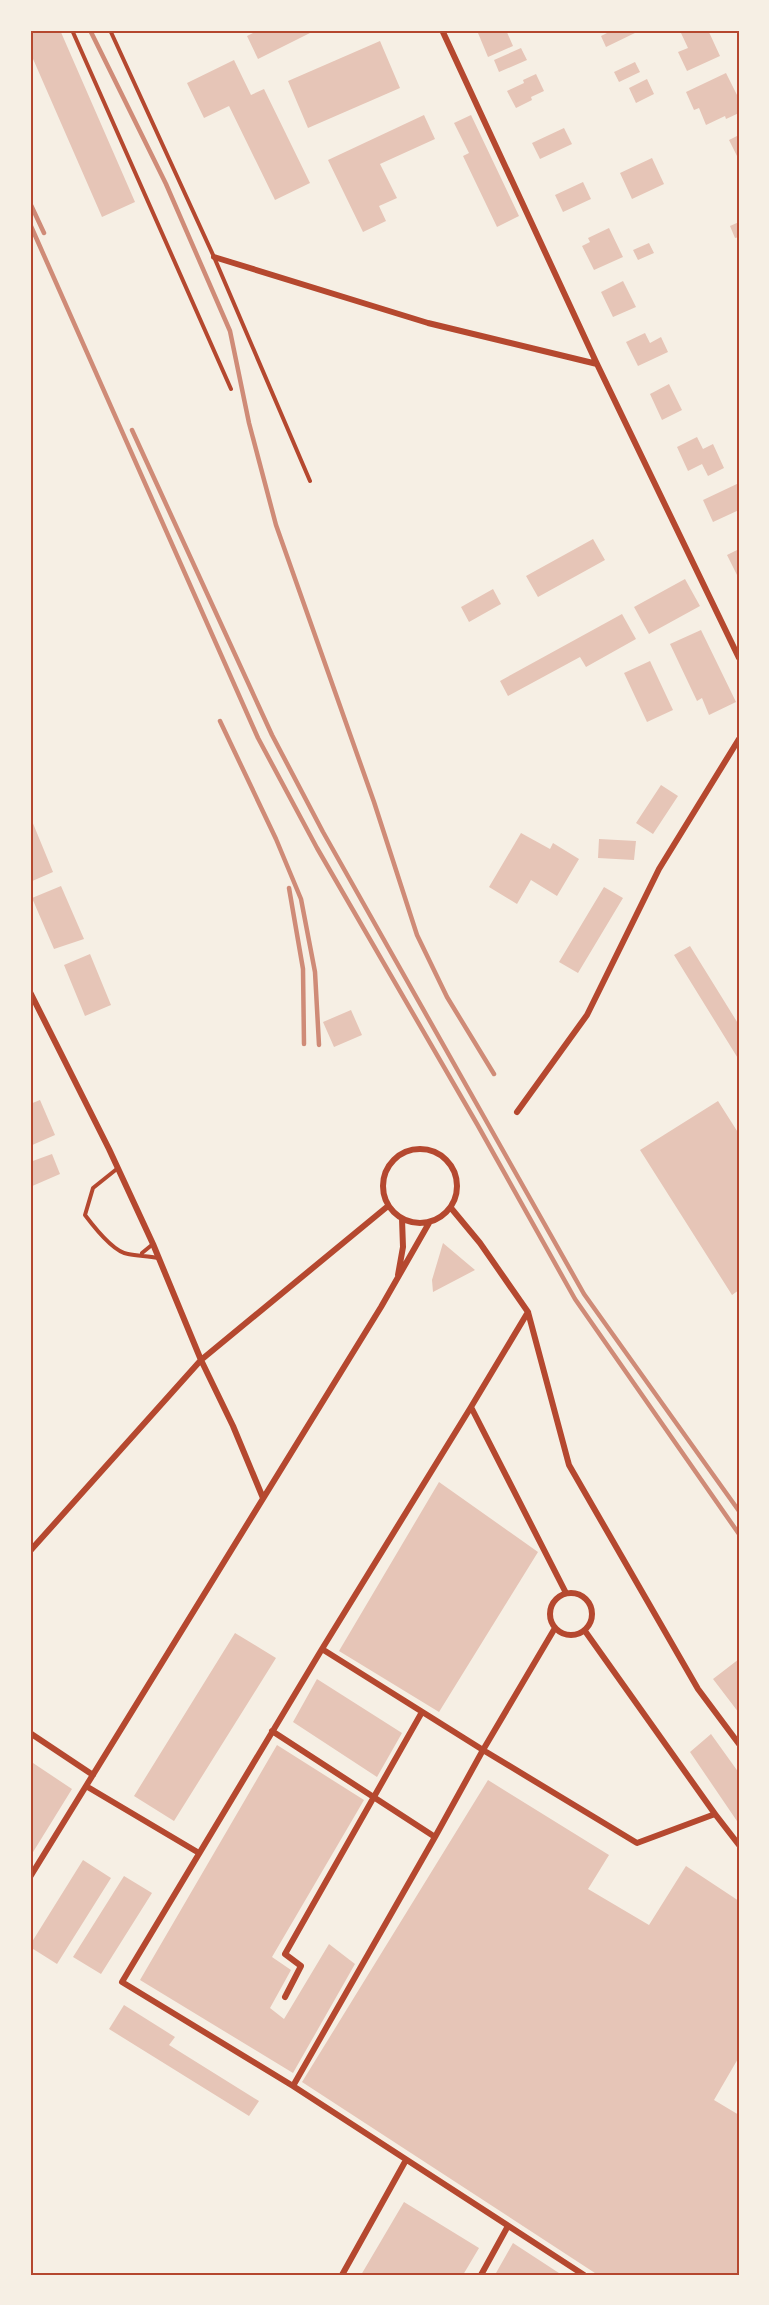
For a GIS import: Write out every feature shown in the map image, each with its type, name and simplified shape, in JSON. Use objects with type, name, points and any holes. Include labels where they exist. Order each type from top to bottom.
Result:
[{"type":"street","points":[[442,30],[597,364],[739,658]]},
{"type":"street","points":[[214,257],[428,322],[597,364]]},
{"type":"street","points":[[517,1112],[587,1015],[659,869],[739,739]]},
{"type":"street","points":[[30,992],[118,1168],[153,1244],[201,1360],[233,1426],[263,1498]]},
{"type":"street","points":[[420,1148],[442,1155],[451,1163],[456,1174],[458,1186],[451,1208],[441,1218],[429,1223],[415,1223],[402,1219],[388,1206],[382,1188],[385,1172],[394,1159],[408,1150],[420,1148]]},
{"type":"street","points":[[30,1551],[201,1360],[388,1206]]},
{"type":"street","points":[[451,1208],[475,1237],[528,1312],[569,1464],[698,1689],[739,1744]]},
{"type":"street","points":[[398,1278],[403,1247],[402,1219]]},
{"type":"street","points":[[30,1877],[398,1278],[429,1223]]},
{"type":"street","points":[[528,1312],[122,1982],[293,2086],[584,2275]]},
{"type":"street","points":[[471,1407],[566,1593]]},
{"type":"street","points":[[566,1593],[582,1595],[591,1605],[591,1620],[585,1631],[572,1636],[563,1634],[555,1628],[550,1616],[555,1602],[566,1593]]},
{"type":"street","points":[[293,2086],[483,1750],[555,1628]]},
{"type":"street","points":[[585,1631],[739,1845]]},
{"type":"street","points":[[322,1649],[637,1843],[715,1814]]},
{"type":"street","points":[[285,1997],[301,1966],[285,1954],[422,1712]]},
{"type":"street","points":[[272,1731],[435,1837]]},
{"type":"street","points":[[30,1733],[93,1775]]},
{"type":"street","points":[[86,1786],[199,1853]]},
{"type":"street","points":[[342,2275],[406,2160]]},
{"type":"street","points":[[481,2275],[508,2226]]},
{"type":"lane","points":[[72,30],[231,388]]},
{"type":"lane","points":[[110,30],[214,257],[310,481]]},
{"type":"lane","points":[[118,1168],[93,1188],[85,1215],[98,1233],[126,1254],[142,1254],[159,1258]]},
{"type":"lane","points":[[142,1254],[153,1244]]},
{"type":"building","points":[[30,30],[60,30],[135,202],[102,217],[30,52]]},
{"type":"building","points":[[259,30],[316,30],[258,59],[247,36]]},
{"type":"building","points":[[485,30],[506,30],[513,46],[488,57],[478,33]]},
{"type":"building","points":[[613,30],[636,30],[637,32],[606,47],[601,36]]},
{"type":"building","points":[[687,30],[708,30],[720,56],[687,71],[678,52],[688,48],[681,33]]},
{"type":"building","points":[[380,41],[400,88],[308,128],[288,81]]},
{"type":"building","points":[[521,48],[527,60],[499,72],[494,60]]},
{"type":"building","points":[[234,60],[251,95],[264,89],[310,183],[275,200],[229,106],[204,118],[187,83]]},
{"type":"building","points":[[635,62],[640,72],[619,82],[614,72]]},
{"type":"building","points":[[726,73],[739,99],[739,113],[726,119],[725,116],[706,125],[699,108],[694,110],[686,92]]},
{"type":"building","points":[[536,74],[544,91],[516,108],[507,91]]},
{"type":"building","points":[[647,79],[654,94],[636,103],[629,88]]},
{"type":"building","points":[[424,115],[435,139],[380,164],[397,198],[379,206],[386,221],[363,232],[328,160]]},
{"type":"building","points":[[471,115],[519,216],[497,227],[463,156],[469,153],[454,123]]},
{"type":"building","points":[[564,128],[572,144],[540,159],[532,143]]},
{"type":"building","points":[[739,135],[739,160],[729,140]]},
{"type":"building","points":[[652,158],[664,184],[632,199],[620,173]]},
{"type":"building","points":[[583,182],[591,199],[563,212],[555,195]]},
{"type":"building","points":[[739,222],[739,237],[735,238],[730,226]]},
{"type":"building","points":[[609,228],[623,257],[594,270],[582,246],[590,242],[588,238]]},
{"type":"building","points":[[649,243],[654,253],[638,260],[633,250]]},
{"type":"building","points":[[623,281],[636,307],[613,317],[601,292]]},
{"type":"building","points":[[645,333],[650,343],[661,337],[668,352],[638,366],[626,342]]},
{"type":"building","points":[[669,384],[682,410],[662,420],[650,394]]},
{"type":"building","points":[[697,437],[703,449],[713,444],[724,468],[708,476],[702,464],[688,471],[677,447]]},
{"type":"building","points":[[739,483],[739,510],[713,522],[703,500]]},
{"type":"building","points":[[593,539],[605,560],[538,597],[526,576]]},
{"type":"building","points":[[739,549],[739,579],[727,555]]},
{"type":"building","points":[[685,579],[700,606],[649,634],[634,607]]},
{"type":"building","points":[[493,589],[501,604],[469,622],[461,607]]},
{"type":"building","points":[[622,614],[636,639],[586,667],[580,657],[508,696],[500,681]]},
{"type":"building","points":[[701,630],[736,702],[709,715],[702,698],[697,701],[670,644]]},
{"type":"building","points":[[650,661],[673,710],[647,722],[624,673]]},
{"type":"building","points":[[661,785],[678,796],[653,834],[636,823]]},
{"type":"building","points":[[32,821],[53,872],[30,882],[30,822]]},
{"type":"building","points":[[521,833],[550,849],[553,843],[579,859],[557,896],[531,880],[517,904],[489,887]]},
{"type":"building","points":[[599,839],[636,841],[634,860],[598,858]]},
{"type":"building","points":[[61,886],[84,939],[54,949],[32,898]]},
{"type":"building","points":[[604,887],[623,898],[578,973],[559,962]]},
{"type":"building","points":[[690,946],[739,1025],[739,1060],[674,955]]},
{"type":"building","points":[[90,954],[111,1005],[85,1016],[64,965]]},
{"type":"building","points":[[351,1010],[362,1035],[334,1047],[323,1022]]},
{"type":"building","points":[[40,1100],[55,1135],[30,1146],[30,1104]]},
{"type":"building","points":[[718,1101],[739,1134],[739,1290],[732,1295],[640,1150]]},
{"type":"building","points":[[52,1154],[60,1174],[30,1187],[30,1162]]},
{"type":"building","points":[[443,1243],[475,1270],[433,1292],[432,1280]]},
{"type":"building","points":[[439,1482],[538,1552],[439,1712],[339,1651]]},
{"type":"building","points":[[235,1633],[276,1658],[174,1821],[134,1796]]},
{"type":"building","points":[[739,1659],[739,1713],[713,1679]]},
{"type":"building","points":[[317,1679],[402,1733],[377,1777],[293,1722]]},
{"type":"building","points":[[711,1734],[739,1773],[739,1824],[690,1752]]},
{"type":"building","points":[[277,1745],[364,1800],[272,1957],[291,1970],[270,2008],[284,2019],[329,1944],[355,1964],[293,2073],[140,1980]]},
{"type":"building","points":[[30,1761],[72,1789],[30,1857]]},
{"type":"building","points":[[488,1780],[609,1855],[588,1889],[649,1925],[686,1866],[739,1901],[739,2057],[714,2100],[739,2115],[739,2275],[598,2275],[302,2082]]},
{"type":"building","points":[[83,1860],[111,1878],[57,1964],[30,1945]]},
{"type":"building","points":[[124,1876],[152,1893],[101,1974],[73,1957]]},
{"type":"building","points":[[124,2005],[175,2037],[169,2045],[259,2101],[249,2116],[109,2029]]},
{"type":"building","points":[[404,2202],[479,2248],[463,2275],[361,2275]]},
{"type":"building","points":[[513,2243],[562,2275],[496,2273]]},
{"type":"railway","points":[[90,30],[166,184],[230,331],[249,423],[276,525],[374,802],[417,935],[447,997],[494,1074]]},
{"type":"railway","points":[[30,203],[44,233]]},
{"type":"railway","points":[[30,224],[258,738],[317,848],[477,1124],[575,1299],[739,1534]]},
{"type":"railway","points":[[132,430],[272,735],[323,832],[584,1294],[739,1511]]},
{"type":"railway","points":[[220,721],[276,839],[301,899],[315,972],[319,1045]]},
{"type":"railway","points":[[289,888],[303,969],[304,1044]]}]
